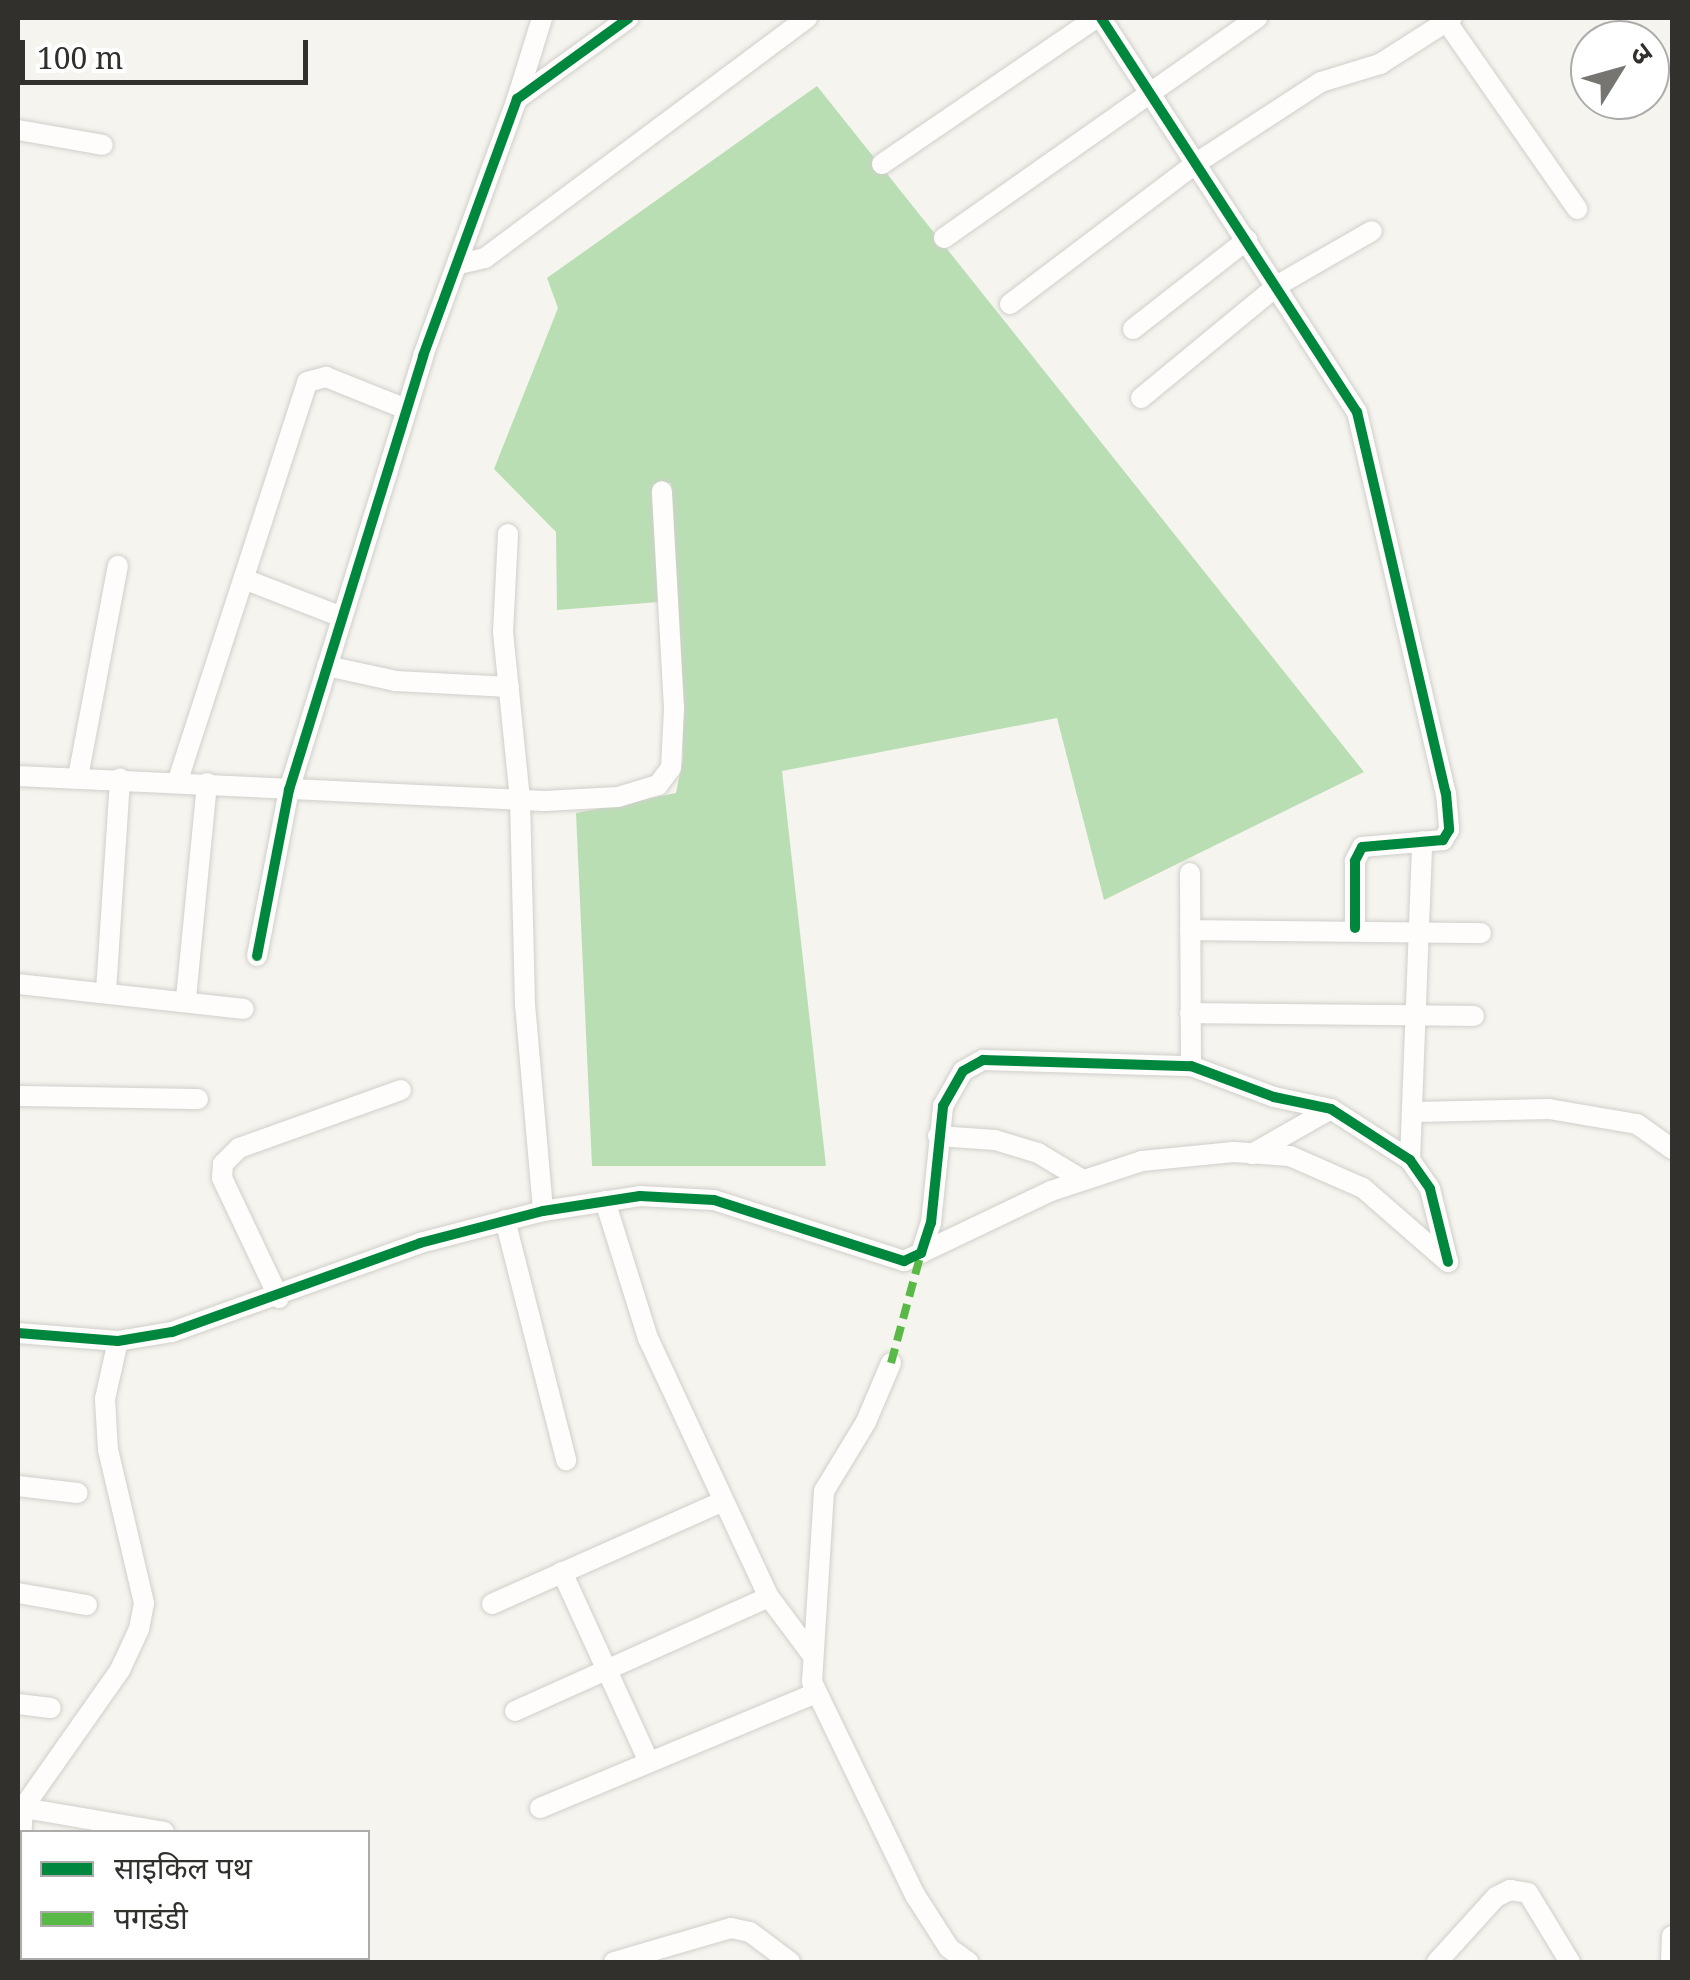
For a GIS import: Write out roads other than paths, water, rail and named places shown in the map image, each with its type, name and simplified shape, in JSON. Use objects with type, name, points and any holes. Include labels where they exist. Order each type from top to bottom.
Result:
[{"type":"street","points":[[257,956],[289,790],[406,409],[542,18]]},
{"type":"street","points":[[517,99],[628,18]]},
{"type":"street","points":[[459,264],[484,258],[808,18]]},
{"type":"street","points":[[882,164],[1098,18],[1278,285],[1357,412],[1446,793],[1449,830],[1444,840],[1362,847],[1355,861],[1355,928]]},
{"type":"street","points":[[944,238],[1258,18]]},
{"type":"street","points":[[1010,304],[1196,164],[1321,82],[1380,64],[1447,19],[1577,209]]},
{"type":"street","points":[[18,130],[104,145]]},
{"type":"street","points":[[1141,398],[1278,285],[1372,231]]},
{"type":"street","points":[[1133,329],[1248,240]]},
{"type":"street","points":[[178,780],[307,382],[326,378],[406,409]]},
{"type":"street","points":[[18,776],[178,780],[289,790],[520,800],[618,797],[658,785],[671,768],[674,708],[662,491]]},
{"type":"street","points":[[508,534],[501,576],[520,800],[525,1004],[543,1211]]},
{"type":"street","points":[[78,777],[118,566]]},
{"type":"street","points":[[244,579],[342,618]]},
{"type":"street","points":[[328,666],[396,682],[508,687]]},
{"type":"street","points":[[106,991],[120,778]]},
{"type":"street","points":[[186,998],[206,783]]},
{"type":"street","points":[[1410,1160],[1420,1016],[1422,842]]},
{"type":"street","points":[[1190,873],[1191,1066]]},
{"type":"street","points":[[1190,930],[1421,928],[1481,932]]},
{"type":"street","points":[[18,984],[186,998],[244,1009]]},
{"type":"street","points":[[1190,1013],[1474,1016]]},
{"type":"street","points":[[18,1333],[118,1341],[172,1332],[279,1298],[420,1243],[543,1211],[640,1196],[714,1200],[904,1261],[1083,1180],[1187,1153],[1290,1156],[1363,1188],[1448,1262],[1430,1190],[1410,1160],[1331,1109],[1274,1097],[1191,1066],[983,1060],[964,1070],[950,1089],[938,1136],[931,1223],[921,1253]]},
{"type":"street","points":[[279,1298],[222,1178],[223,1164],[240,1148],[401,1090]]},
{"type":"street","points":[[18,1096],[198,1099]]},
{"type":"street","points":[[1252,1154],[1331,1109]]},
{"type":"street","points":[[1416,1112],[1549,1109],[1637,1124],[1672,1150]]},
{"type":"street","points":[[938,1136],[995,1140],[1038,1153],[1083,1180]]},
{"type":"street","points":[[605,1201],[648,1338],[769,1597],[810,1652]]},
{"type":"street","points":[[505,1220],[566,1460]]},
{"type":"street","points":[[18,1892],[20,1807],[120,1670],[139,1629],[144,1603],[108,1450],[106,1400],[118,1341]]},
{"type":"street","points":[[891,1363],[866,1422],[824,1491],[810,1652],[816,1693],[914,1895],[950,1948],[968,1962]]},
{"type":"street","points":[[18,1486],[78,1493]]},
{"type":"street","points":[[492,1604],[723,1501]]},
{"type":"street","points":[[562,1572],[649,1762]]},
{"type":"street","points":[[18,1593],[87,1605]]},
{"type":"street","points":[[515,1710],[769,1597]]},
{"type":"street","points":[[540,1808],[816,1693]]},
{"type":"street","points":[[18,1704],[51,1708]]},
{"type":"street","points":[[20,1807],[152,1830]]},
{"type":"street","points":[[1436,1962],[1510,1890],[1528,1893],[1570,1962]]},
{"type":"street","points":[[614,1962],[731,1928],[750,1932],[790,1962]]},
{"type":"street","points":[[1671,1962],[1672,1936]]},
{"type":"street","points":[[1452,1943],[1463,1962]]}]
